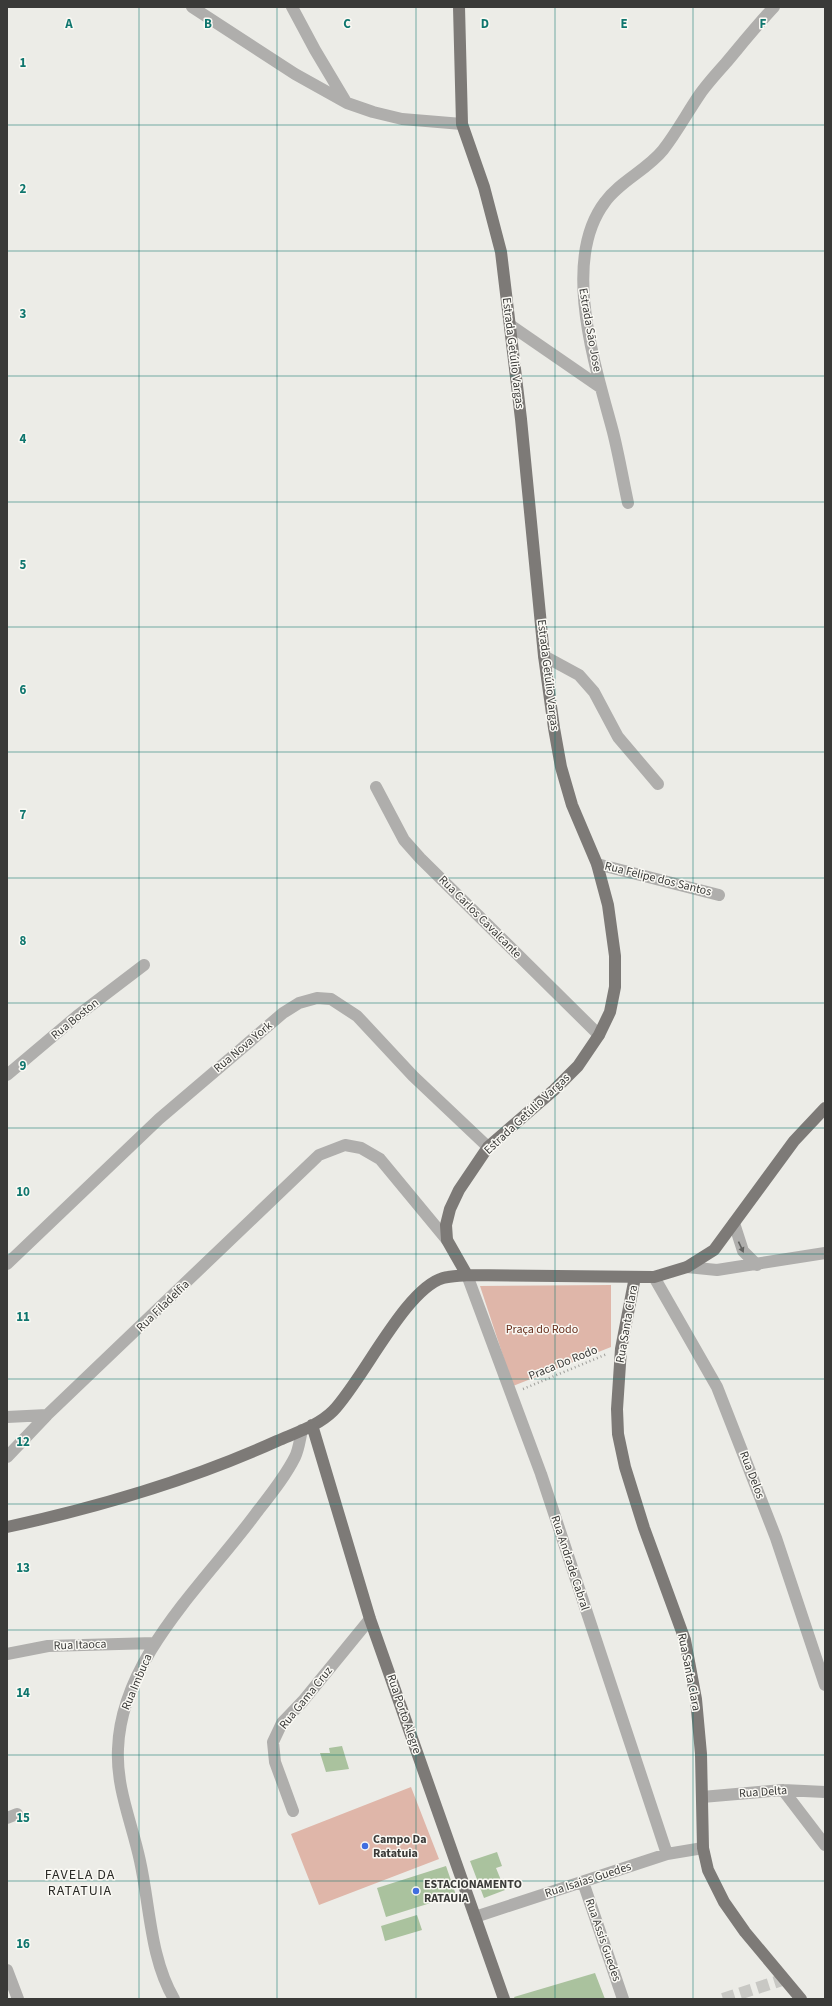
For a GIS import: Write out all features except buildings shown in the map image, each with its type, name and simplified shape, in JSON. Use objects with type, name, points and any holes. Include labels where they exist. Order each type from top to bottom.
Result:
[{"type":"main road","name":"Estrada Getúlio Vargas","points":[[447,1240],[446,1225],[450,1209],[459,1190],[488,1147],[554,1090],[578,1066],[600,1035],[610,1012],[615,987],[615,956],[608,905],[597,864],[572,806],[561,768],[554,728],[544,656],[522,419],[501,252],[484,187],[462,124],[459,7]]},
{"type":"main road","points":[[7,1527],[66,1514],[142,1492],[236,1459],[307,1427],[332,1412],[350,1391],[402,1314],[426,1288],[443,1278],[467,1275],[654,1277],[687,1266],[714,1250],[794,1141],[825,1108]]},
{"type":"main road","points":[[447,1240],[467,1275]]},
{"type":"main road","name":"Rua Santa Clara","points":[[635,1277],[621,1349],[618,1434],[625,1467],[644,1528],[685,1640],[696,1698],[702,1797],[703,1848],[708,1870],[724,1902],[745,1932],[801,1999]]},
{"type":"main road","name":"Rua Porto Alegre","points":[[307,1427],[370,1619],[504,1999]]},
{"type":"street","points":[[192,7],[295,74],[346,103],[373,112],[402,119],[462,124]]},
{"type":"street","points":[[292,7],[346,103]]},
{"type":"street","name":"Estrada Sāo Jose","points":[[628,503],[613,434],[600,387],[585,312],[582,279],[584,255],[594,220],[605,201],[619,187],[659,155],[680,129],[700,93],[774,7]]},
{"type":"street","points":[[510,324],[600,387]]},
{"type":"street","points":[[544,656],[579,675],[594,692],[618,737],[658,784]]},
{"type":"street","name":"Rua Carlos Cavalcante","points":[[376,788],[404,840],[420,858],[600,1035]]},
{"type":"street","name":"Rua Felipe dos Santos","points":[[597,864],[719,895]]},
{"type":"street","name":"Rua Boston","points":[[7,1075],[77,1016],[144,965]]},
{"type":"street","name":"Rua Nova York","points":[[7,1264],[159,1119],[283,1013],[299,1003],[317,998],[331,999],[357,1016],[413,1076],[488,1147]]},
{"type":"street","name":"Rua Filadelfia","points":[[7,1457],[47,1416],[319,1155],[345,1145],[361,1148],[380,1159],[447,1240]]},
{"type":"street","points":[[734,1223],[743,1251],[758,1265]]},
{"type":"street","points":[[687,1266],[717,1270],[758,1265],[825,1253]]},
{"type":"street","name":"Rua Andrade Cabral","points":[[467,1275],[543,1481],[667,1854]]},
{"type":"street","name":"Rua Delos","points":[[654,1277],[718,1387],[776,1538],[825,1685]]},
{"type":"street","points":[[7,1417],[47,1416]]},
{"type":"street","name":"Rua Imbuca","points":[[174,1999],[161,1970],[146,1902],[140,1860],[120,1784],[118,1749],[124,1708],[136,1677],[154,1643],[285,1475],[296,1456],[307,1427]]},
{"type":"street","name":"Rua Gama Cruz","points":[[293,1811],[276,1762],[273,1742],[282,1723],[303,1701],[370,1619]]},
{"type":"street","name":"Rua Itaoca","points":[[7,1654],[48,1646],[154,1643]]},
{"type":"street","points":[[784,1790],[825,1845]]},
{"type":"street","name":"Rua Delta","points":[[702,1797],[784,1790],[825,1792]]},
{"type":"street","name":"Rua Isaias Guedes","points":[[475,1917],[667,1854],[703,1848]]},
{"type":"street","name":"Rua Assis Guedes","points":[[583,1882],[623,1999]]},
{"type":"street","points":[[7,1970],[18,1999]]},
{"type":"path","name":"Praca Do Rodo","points":[[511,1394],[621,1349]]},
{"type":"green space","name":"Praça do Rodo","points":[[611,1285],[611,1347],[513,1386],[480,1286]]},
{"type":"green space","name":"Campo Da Ratatuia","points":[[411,1787],[439,1859],[319,1905],[291,1834]]},
{"type":"tunnel","points":[[723,1999],[785,1979]]},
{"type":"place","name":"Campo Da Ratatuia","points":[[365,1846]]},
{"type":"place","name":"ESTACIONAMENTO RATAUIA","points":[[416,1891]]},
{"type":"district","name":"FAVELA DA RATATUIA","points":[[80,1884]]}]
